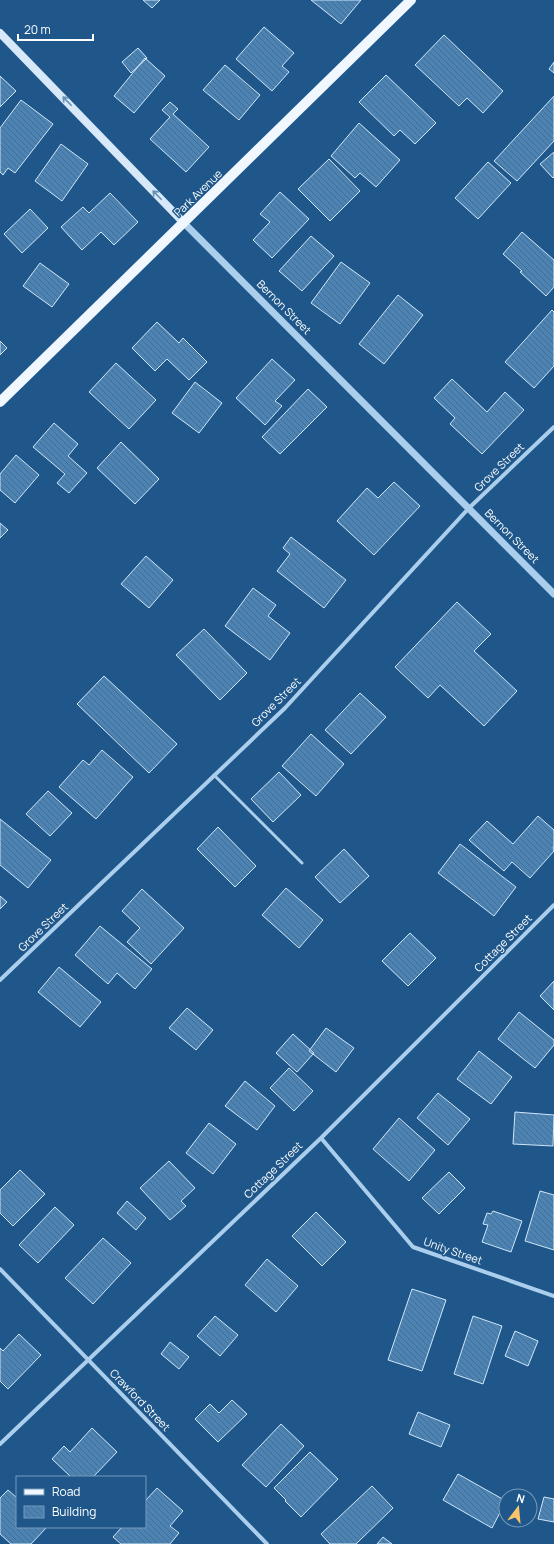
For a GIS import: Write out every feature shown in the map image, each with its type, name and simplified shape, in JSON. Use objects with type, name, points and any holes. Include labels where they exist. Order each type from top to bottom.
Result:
[{"type":"main road","name":"Park Avenue","points":[[0,402],[411,0]]},
{"type":"main road","name":"Bernon Street","points":[[0,33],[184,223]]},
{"type":"street","name":"Bernon Street","points":[[184,223],[470,508],[554,594]]},
{"type":"street","name":"Grove Street","points":[[0,980],[285,708],[470,508],[554,427]]},
{"type":"street","name":"Cottage Street","points":[[0,1444],[320,1138],[554,905]]},
{"type":"street","name":"Unity Street","points":[[320,1138],[413,1247],[554,1296]]},
{"type":"street","name":"Crawford Street","points":[[0,1269],[267,1544]]},
{"type":"lane","points":[[214,775],[302,863]]},
{"type":"building","points":[[143,0],[160,0],[152,8]]},
{"type":"building","points":[[311,0],[361,0],[341,24]]},
{"type":"building","points":[[264,27],[294,53],[282,66],[289,72],[272,91],[236,59]]},
{"type":"building","points":[[444,35],[503,91],[483,113],[467,98],[459,106],[415,65]]},
{"type":"building","points":[[138,48],[147,58],[131,73],[122,62]]},
{"type":"building","points":[[145,58],[165,76],[134,113],[114,96]]},
{"type":"building","points":[[554,62],[554,73],[549,69]]},
{"type":"building","points":[[225,65],[260,95],[239,120],[203,90]]},
{"type":"building","points":[[386,75],[436,123],[415,144],[400,130],[394,136],[359,102]]},
{"type":"building","points":[[0,76],[16,91],[0,107]]},
{"type":"building","points":[[554,96],[554,141],[517,181],[494,161]]},
{"type":"building","points":[[21,100],[53,124],[15,173],[8,168],[3,175],[0,172],[0,128]]},
{"type":"building","points":[[170,102],[178,109],[173,114],[209,147],[186,172],[150,139],[170,117],[162,110]]},
{"type":"building","points":[[359,123],[400,160],[376,187],[360,173],[355,178],[331,156]]},
{"type":"building","points":[[61,144],[88,164],[62,201],[35,181]]},
{"type":"building","points":[[554,152],[554,177],[553,178],[540,164]]},
{"type":"building","points":[[329,159],[360,191],[330,221],[298,189]]},
{"type":"building","points":[[488,162],[511,183],[478,219],[455,198]]},
{"type":"building","points":[[280,192],[309,219],[272,258],[253,240],[270,222],[260,214]]},
{"type":"building","points":[[110,193],[138,222],[114,245],[101,232],[82,250],[61,227],[83,207],[89,213]]},
{"type":"building","points":[[30,209],[48,228],[22,253],[4,234]]},
{"type":"building","points":[[522,232],[554,260],[554,287],[546,296],[503,254]]},
{"type":"building","points":[[311,236],[334,256],[302,291],[279,271]]},
{"type":"building","points":[[341,262],[370,283],[340,324],[311,303]]},
{"type":"building","points":[[40,263],[69,284],[52,307],[23,286]]},
{"type":"building","points":[[398,295],[423,315],[384,364],[359,344]]},
{"type":"building","points":[[552,310],[554,312],[554,366],[534,388],[505,362]]},
{"type":"building","points":[[157,322],[179,343],[183,338],[207,362],[189,380],[167,359],[155,371],[132,348]]},
{"type":"building","points":[[0,341],[7,348],[0,355]]},
{"type":"building","points":[[272,359],[295,380],[275,401],[282,406],[265,425],[236,398]]},
{"type":"building","points":[[116,363],[156,400],[129,429],[89,392]]},
{"type":"building","points":[[452,379],[487,412],[505,392],[524,410],[482,454],[450,424],[455,418],[434,398]]},
{"type":"building","points":[[195,382],[222,403],[199,433],[172,413]]},
{"type":"building","points":[[308,389],[327,407],[280,454],[262,437]]},
{"type":"building","points":[[54,423],[78,444],[68,456],[87,473],[69,493],[57,483],[65,474],[33,447]]},
{"type":"building","points":[[121,442],[159,479],[135,504],[97,468]]},
{"type":"building","points":[[16,455],[39,475],[15,503],[0,490],[0,474]]},
{"type":"building","points":[[394,482],[420,506],[374,555],[337,521],[367,488],[378,498]]},
{"type":"building","points":[[0,523],[8,530],[0,538]]},
{"type":"building","points":[[291,537],[346,580],[324,608],[277,571],[290,554],[283,548]]},
{"type":"building","points":[[146,556],[173,580],[149,608],[121,584]]},
{"type":"building","points":[[253,588],[276,605],[268,616],[290,633],[270,660],[225,626]]},
{"type":"building","points":[[457,602],[491,634],[474,651],[517,691],[484,726],[440,685],[428,698],[395,667]]},
{"type":"building","points":[[204,629],[247,673],[220,700],[176,655]]},
{"type":"building","points":[[104,676],[177,744],[149,773],[77,704]]},
{"type":"building","points":[[360,693],[386,717],[351,754],[325,730]]},
{"type":"building","points":[[311,734],[344,764],[316,796],[282,766]]},
{"type":"building","points":[[102,750],[133,777],[96,819],[59,787],[83,760],[89,765]]},
{"type":"building","points":[[279,772],[301,795],[273,822],[251,799]]},
{"type":"building","points":[[48,791],[72,813],[50,836],[26,814]]},
{"type":"building","points":[[538,816],[554,830],[554,851],[530,878],[512,862],[504,871],[469,840],[487,821],[513,844]]},
{"type":"building","points":[[0,819],[51,860],[28,888],[0,865]]},
{"type":"building","points":[[218,827],[256,866],[235,887],[197,849]]},
{"type":"building","points":[[460,844],[516,887],[494,916],[438,873]]},
{"type":"building","points":[[344,849],[369,876],[340,903],[315,877]]},
{"type":"building","points":[[286,888],[323,920],[299,948],[262,915]]},
{"type":"building","points":[[142,889],[184,928],[151,964],[127,942],[140,928],[122,911]]},
{"type":"building","points":[[0,896],[7,902],[0,909]]},
{"type":"building","points":[[100,926],[152,969],[135,989],[117,973],[108,984],[75,955]]},
{"type":"building","points":[[410,933],[436,958],[408,986],[382,961]]},
{"type":"building","points":[[59,967],[101,1002],[80,1027],[38,992]]},
{"type":"building","points":[[554,981],[554,1010],[540,996]]},
{"type":"building","points":[[187,1008],[213,1030],[196,1050],[169,1028]]},
{"type":"building","points":[[519,1012],[554,1040],[554,1045],[535,1068],[498,1039]]},
{"type":"building","points":[[326,1028],[354,1048],[336,1072],[309,1051]]},
{"type":"building","points":[[293,1034],[314,1053],[297,1072],[276,1053]]},
{"type":"building","points":[[479,1051],[512,1077],[491,1104],[457,1079]]},
{"type":"building","points":[[289,1068],[313,1091],[294,1111],[270,1088]]},
{"type":"building","points":[[245,1081],[275,1106],[257,1130],[225,1106]]},
{"type":"building","points":[[438,1093],[470,1119],[448,1145],[417,1118]]},
{"type":"building","points":[[515,1112],[554,1115],[553,1146],[513,1144]]},
{"type":"building","points":[[399,1118],[435,1150],[409,1181],[373,1149]]},
{"type":"building","points":[[209,1123],[236,1144],[213,1174],[186,1153]]},
{"type":"building","points":[[169,1161],[195,1188],[181,1201],[186,1206],[170,1220],[140,1188]]},
{"type":"building","points":[[20,1170],[45,1194],[13,1226],[0,1213],[0,1190]]},
{"type":"building","points":[[449,1172],[465,1188],[439,1214],[422,1198]]},
{"type":"building","points":[[540,1191],[554,1195],[554,1250],[525,1241]]},
{"type":"building","points":[[127,1201],[146,1218],[136,1230],[117,1213]]},
{"type":"building","points":[[55,1207],[74,1225],[38,1263],[19,1245]]},
{"type":"building","points":[[493,1211],[522,1221],[511,1252],[482,1242],[488,1225],[483,1224],[487,1213],[491,1214]]},
{"type":"building","points":[[316,1212],[346,1242],[322,1266],[292,1236]]},
{"type":"building","points":[[103,1238],[131,1263],[93,1304],[65,1278]]},
{"type":"building","points":[[267,1259],[298,1286],[276,1312],[245,1285]]},
{"type":"building","points":[[412,1289],[446,1300],[422,1371],[388,1360]]},
{"type":"building","points":[[215,1316],[238,1335],[220,1356],[197,1336]]},
{"type":"building","points":[[473,1316],[502,1326],[483,1384],[454,1374]]},
{"type":"building","points":[[515,1331],[538,1341],[528,1366],[505,1356]]},
{"type":"building","points":[[19,1334],[41,1355],[8,1389],[0,1381],[0,1348],[3,1351]]},
{"type":"building","points":[[170,1342],[189,1357],[179,1369],[161,1354]]},
{"type":"building","points":[[232,1400],[247,1414],[218,1442],[195,1419],[210,1404],[219,1413]]},
{"type":"building","points":[[418,1412],[450,1425],[441,1447],[409,1434]]},
{"type":"building","points":[[281,1424],[304,1446],[266,1487],[242,1465]]},
{"type":"building","points":[[92,1428],[117,1452],[94,1476],[70,1476],[52,1459],[64,1446],[70,1452]]},
{"type":"building","points":[[310,1452],[338,1479],[301,1517],[274,1488]]},
{"type":"building","points":[[458,1474],[498,1496],[498,1516],[492,1528],[443,1500]]},
{"type":"building","points":[[372,1486],[393,1508],[356,1544],[330,1544],[321,1534]]},
{"type":"building","points":[[157,1488],[183,1511],[170,1526],[179,1533],[170,1544],[121,1544],[113,1537],[121,1528],[146,1528],[146,1500]]},
{"type":"building","points":[[8,1490],[16,1497],[16,1528],[46,1528],[31,1544],[11,1544],[0,1534],[0,1498]]},
{"type":"building","points":[[544,1497],[554,1499],[554,1522],[538,1519]]},
{"type":"building","points":[[383,1537],[392,1544],[377,1544]]}]
